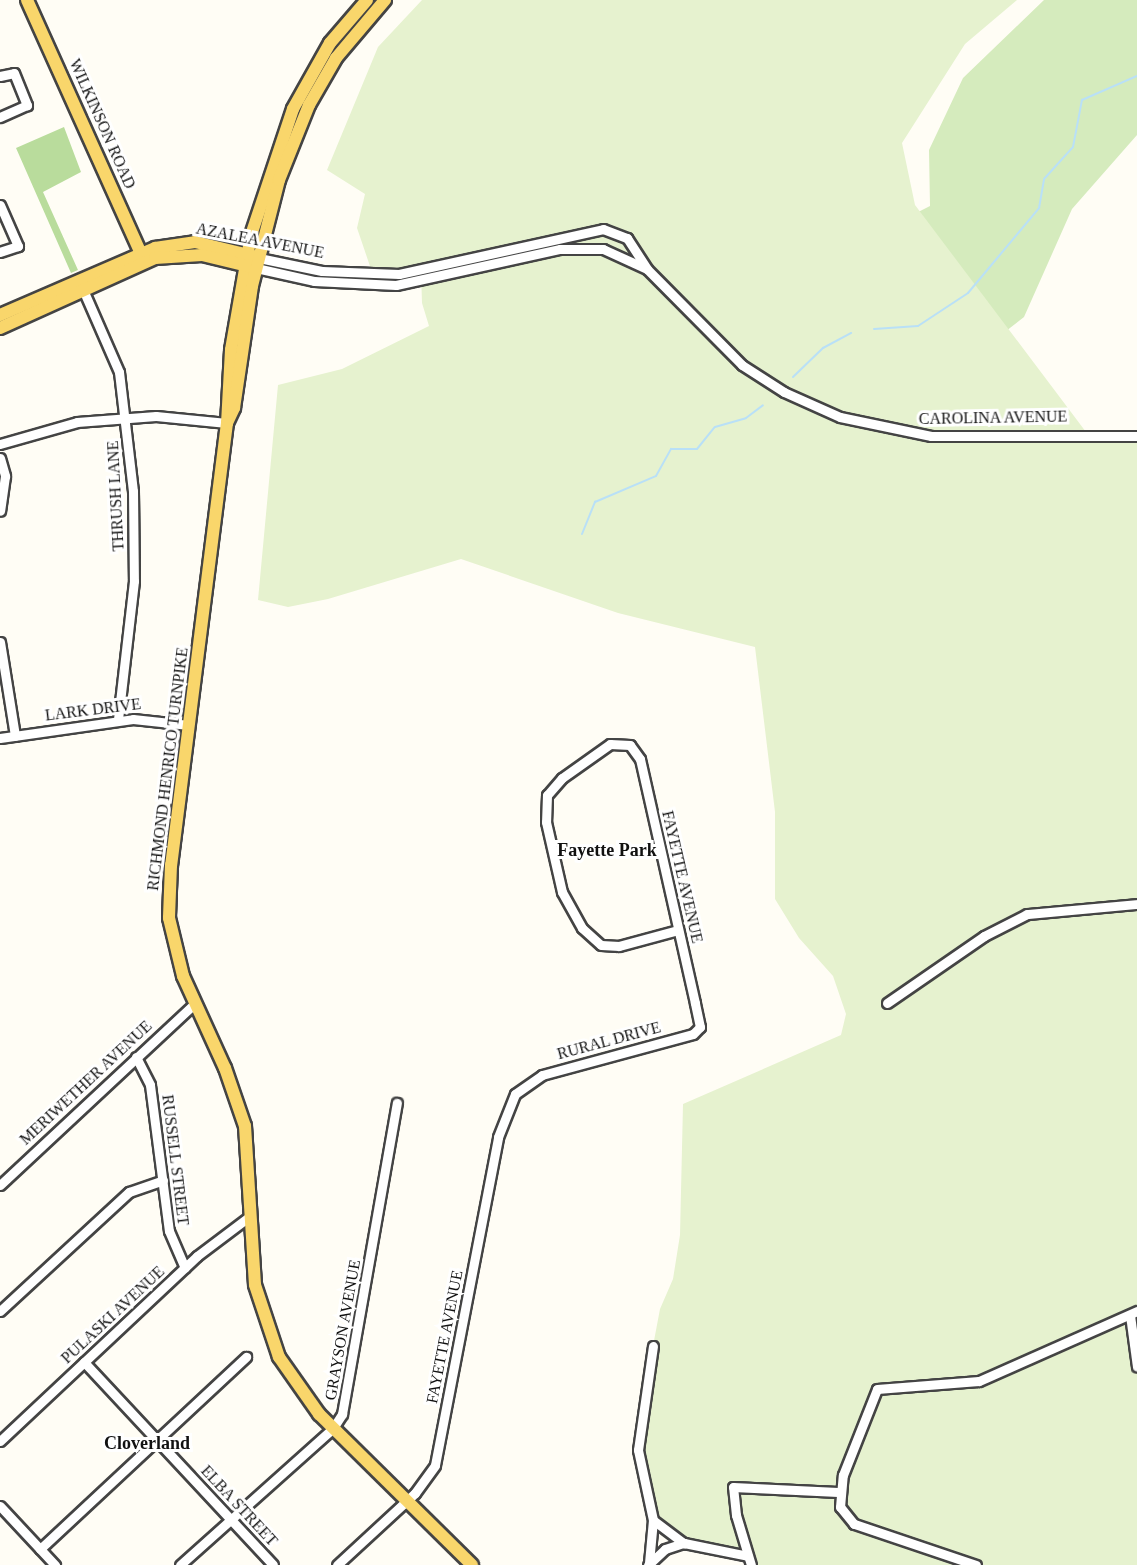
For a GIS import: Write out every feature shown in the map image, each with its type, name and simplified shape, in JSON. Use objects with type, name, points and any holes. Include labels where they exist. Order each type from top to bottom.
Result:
[{"type":"main road","name":"WILKINSON ROAD","points":[[27,0],[143,257]]},
{"type":"main road","name":"RICHMOND HENRICO TURNPIKE","points":[[367,0],[330,43],[293,109],[266,178],[252,261],[234,408],[227,423],[169,900],[174,949],[194,1004],[225,1068],[245,1126],[255,1285],[268,1334],[295,1384],[333,1428],[472,1565]]},
{"type":"main road","name":"RICHMOND HENRICO TURNPIKE","points":[[252,261],[279,180],[309,105],[336,57],[385,0]]},
{"type":"main road","name":"AZALEA AVENUE","points":[[0,328],[81,285],[143,257],[195,242],[252,261]]},
{"type":"main road","name":"AZALEA AVENUE","points":[[0,315],[81,285]]},
{"type":"street","points":[[0,76],[14,73],[27,105],[0,117]]},
{"type":"street","points":[[0,205],[4,225],[18,246],[0,252]]},
{"type":"street","name":"AZALEA AVENUE","points":[[252,261],[322,271],[399,274],[603,229],[627,238],[647,269],[726,352],[784,392]]},
{"type":"street","name":"AZALEA AVENUE","points":[[252,261],[314,281],[396,285],[560,249],[593,248],[626,256],[647,269]]},
{"type":"street","name":"THRUSH LANE","points":[[81,285],[119,372],[126,418],[135,562],[118,720]]},
{"type":"street","name":"CAROLINA AVENUE","points":[[784,392],[840,417],[912,434],[1137,436]]},
{"type":"street","points":[[0,444],[61,424],[126,418],[227,423]]},
{"type":"street","points":[[0,458],[5,476],[0,511]]},
{"type":"street","points":[[0,642],[15,736]]},
{"type":"street","name":"LARK DRIVE","points":[[0,738],[118,720],[189,724]]},
{"type":"street","name":"FAYETTE AVENUE","points":[[678,930],[619,946],[601,945],[582,928],[562,892],[546,822],[548,795],[569,773],[620,742],[634,748],[640,759],[678,930],[698,1030]]},
{"type":"street","points":[[887,1003],[984,936],[1027,914],[1137,904]]},
{"type":"street","name":"MERIWETHER AVENUE","points":[[0,1185],[194,1004]]},
{"type":"street","name":"RURAL DRIVE","points":[[527,1082],[698,1030]]},
{"type":"street","name":"RUSSELL STREET","points":[[136,1057],[150,1085],[172,1246],[185,1268]]},
{"type":"street","name":"FAYETTE AVENUE","points":[[337,1565],[406,1501],[435,1465],[498,1137],[508,1107],[527,1082]]},
{"type":"street","name":"GRAYSON AVENUE","points":[[180,1565],[333,1428],[342,1414],[397,1103]]},
{"type":"street","points":[[0,1311],[129,1192],[163,1180]]},
{"type":"street","name":"PULASKI AVENUE","points":[[0,1441],[230,1227],[249,1216]]},
{"type":"street","points":[[976,1565],[854,1524],[840,1507],[838,1492],[876,1389],[979,1381],[1133,1313],[1137,1367]]},
{"type":"street","points":[[648,1564],[653,1520],[638,1450],[653,1346]]},
{"type":"street","points":[[40,1549],[246,1357]]},
{"type":"street","name":"ELBA STREET","points":[[84,1362],[273,1565]]},
{"type":"street","points":[[653,1520],[684,1543],[749,1560],[734,1487],[838,1492]]},
{"type":"street","points":[[0,1506],[55,1565]]},
{"type":"street","points":[[648,1564],[665,1549],[684,1543]]},
{"type":"green space","points":[[422,0],[1017,0],[965,44],[902,143],[915,205],[1086,432],[1137,436],[1137,1565],[751,1565],[748,1555],[686,1543],[653,1520],[638,1450],[660,1309],[673,1279],[680,1235],[683,1104],[841,1035],[846,1014],[833,976],[799,938],[775,899],[775,812],[755,647],[618,613],[461,559],[328,599],[288,607],[258,600],[278,385],[342,369],[429,326],[422,303],[421,272],[373,275],[357,228],[365,194],[327,170],[378,47]]},
{"type":"green space","points":[[1044,0],[1137,0],[1137,135],[1072,209],[1024,317],[939,383],[859,242],[930,206],[929,150],[963,78]]},
{"type":"green space","points":[[64,127],[81,172],[43,192],[78,270],[71,273],[16,148]]},
{"type":"waterway","points":[[874,329],[918,326],[968,293],[1039,208],[1044,179],[1073,147],[1082,100],[1137,76]]},
{"type":"waterway","points":[[793,377],[823,348],[851,333]]},
{"type":"waterway","points":[[582,534],[595,502],[656,476],[671,449],[697,449],[715,427],[746,418],[763,405]]},
{"type":"district","name":"Fayette Park","points":[[607,850]]},
{"type":"district","name":"Cloverland","points":[[147,1443]]}]
